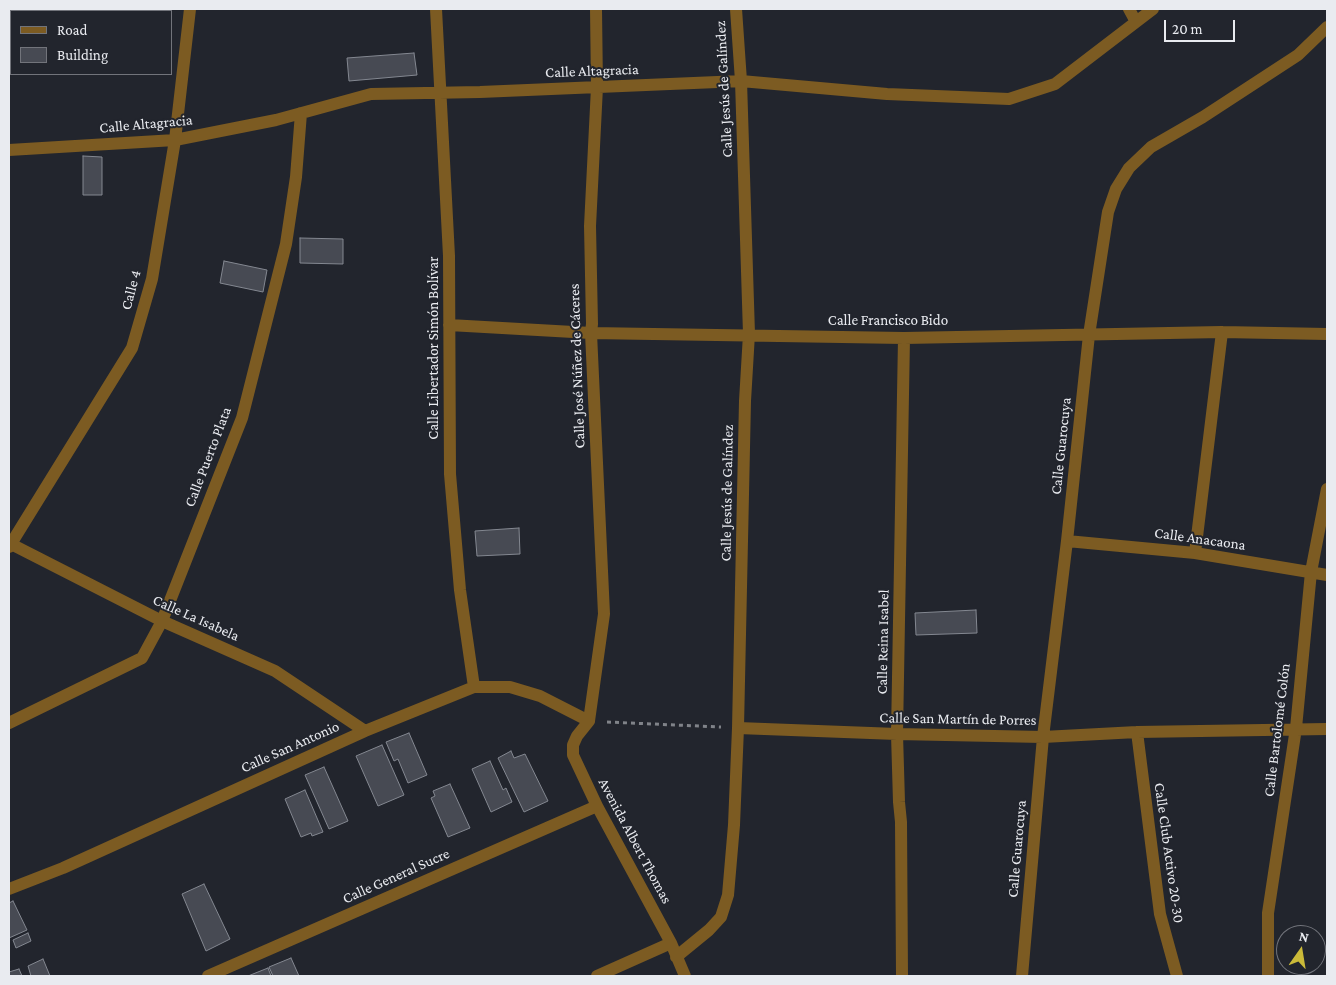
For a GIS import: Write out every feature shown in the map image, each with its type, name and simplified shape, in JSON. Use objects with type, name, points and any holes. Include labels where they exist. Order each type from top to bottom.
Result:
[{"type":"street","name":"Calle 4","points":[[9,545],[132,348],[152,279],[175,140],[190,9]]},
{"type":"street","name":"Calle Libertador Simón Bolívar","points":[[436,9],[449,256],[450,474],[460,590],[474,687]]},
{"type":"street","name":"Calle José Núñez de Cáceres","points":[[589,722],[604,614],[591,333],[590,226],[597,86],[596,9]]},
{"type":"street","name":"Calle Jesús de Galíndez","points":[[676,957],[709,930],[721,917],[728,895],[734,825],[749,334],[741,81],[736,9]]},
{"type":"street","points":[[1129,9],[1136,22]]},
{"type":"street","name":"Calle Altagracia","points":[[9,150],[175,140],[301,113],[371,94],[741,81],[887,94],[1009,99],[1055,84],[1153,9]]},
{"type":"street","name":"Calle Guarocuya","points":[[1022,976],[1043,737],[1089,335],[1108,212],[1116,189],[1129,168],[1151,147],[1203,117],[1298,55],[1327,27]]},
{"type":"street","name":"Calle Puerto Plata","points":[[9,724],[142,658],[162,621],[242,418],[286,244],[296,177],[301,113]]},
{"type":"street","name":"Calle Francisco Bido","points":[[449,325],[591,333],[749,334],[904,338],[1222,332],[1327,334]]},
{"type":"street","points":[[1195,553],[1222,332]]},
{"type":"street","name":"Calle Reina Isabel","points":[[902,976],[901,822],[897,734],[904,338]]},
{"type":"street","name":"Calle Bartolomé Colón","points":[[1268,976],[1268,913],[1296,728],[1311,572],[1327,489]]},
{"type":"street","name":"Calle Anacaona","points":[[1067,540],[1195,553],[1327,575]]},
{"type":"street","name":"Calle La Isabela","points":[[9,545],[162,621],[275,671],[365,731]]},
{"type":"street","name":"Calle San Antonio","points":[[9,889],[63,868],[365,731],[474,687],[510,687],[540,696],[589,722]]},
{"type":"street","name":"Avenida Albert Thomas","points":[[589,722],[577,736],[573,745],[574,755],[596,806],[670,943],[684,976]]},
{"type":"street","name":"Calle San Martín de Porres","points":[[738,728],[1043,737],[1136,732],[1327,729]]},
{"type":"street","name":"Calle Club Activo 20-30","points":[[1136,732],[1160,914],[1177,976]]},
{"type":"street","name":"Calle General Sucre","points":[[208,976],[596,806]]},
{"type":"street","points":[[597,976],[670,943]]},
{"type":"path","points":[[589,722],[738,728]]},
{"type":"building","points":[[414,53],[417,75],[349,81],[347,58]]},
{"type":"building","points":[[83,156],[102,157],[102,195],[83,195]]},
{"type":"building","points":[[300,238],[343,239],[343,264],[300,263]]},
{"type":"building","points":[[224,261],[267,270],[263,292],[220,283]]},
{"type":"building","points":[[519,528],[520,554],[477,556],[475,531]]},
{"type":"building","points":[[976,610],[977,633],[916,635],[915,613]]},
{"type":"building","points":[[409,733],[427,775],[408,783],[398,759],[394,761],[386,742]]},
{"type":"building","points":[[382,745],[404,795],[378,806],[356,756]]},
{"type":"building","points":[[511,751],[514,758],[525,754],[548,801],[524,812],[498,758]]},
{"type":"building","points":[[490,761],[503,790],[506,788],[512,802],[491,812],[472,769]]},
{"type":"building","points":[[324,767],[348,821],[329,829],[305,775]]},
{"type":"building","points":[[450,784],[470,828],[448,837],[431,798],[435,796],[433,791]]},
{"type":"building","points":[[305,790],[323,832],[312,836],[311,833],[301,837],[285,799]]},
{"type":"building","points":[[204,884],[230,939],[206,951],[182,894]]},
{"type":"building","points":[[13,901],[27,930],[9,938],[9,903]]},
{"type":"building","points":[[28,933],[31,941],[16,948],[13,940]]},
{"type":"building","points":[[291,958],[299,976],[273,976],[269,967]]},
{"type":"building","points":[[43,959],[50,976],[31,976],[28,966]]},
{"type":"building","points":[[268,968],[271,976],[248,976]]},
{"type":"building","points":[[19,969],[22,976],[9,976],[9,972]]}]
